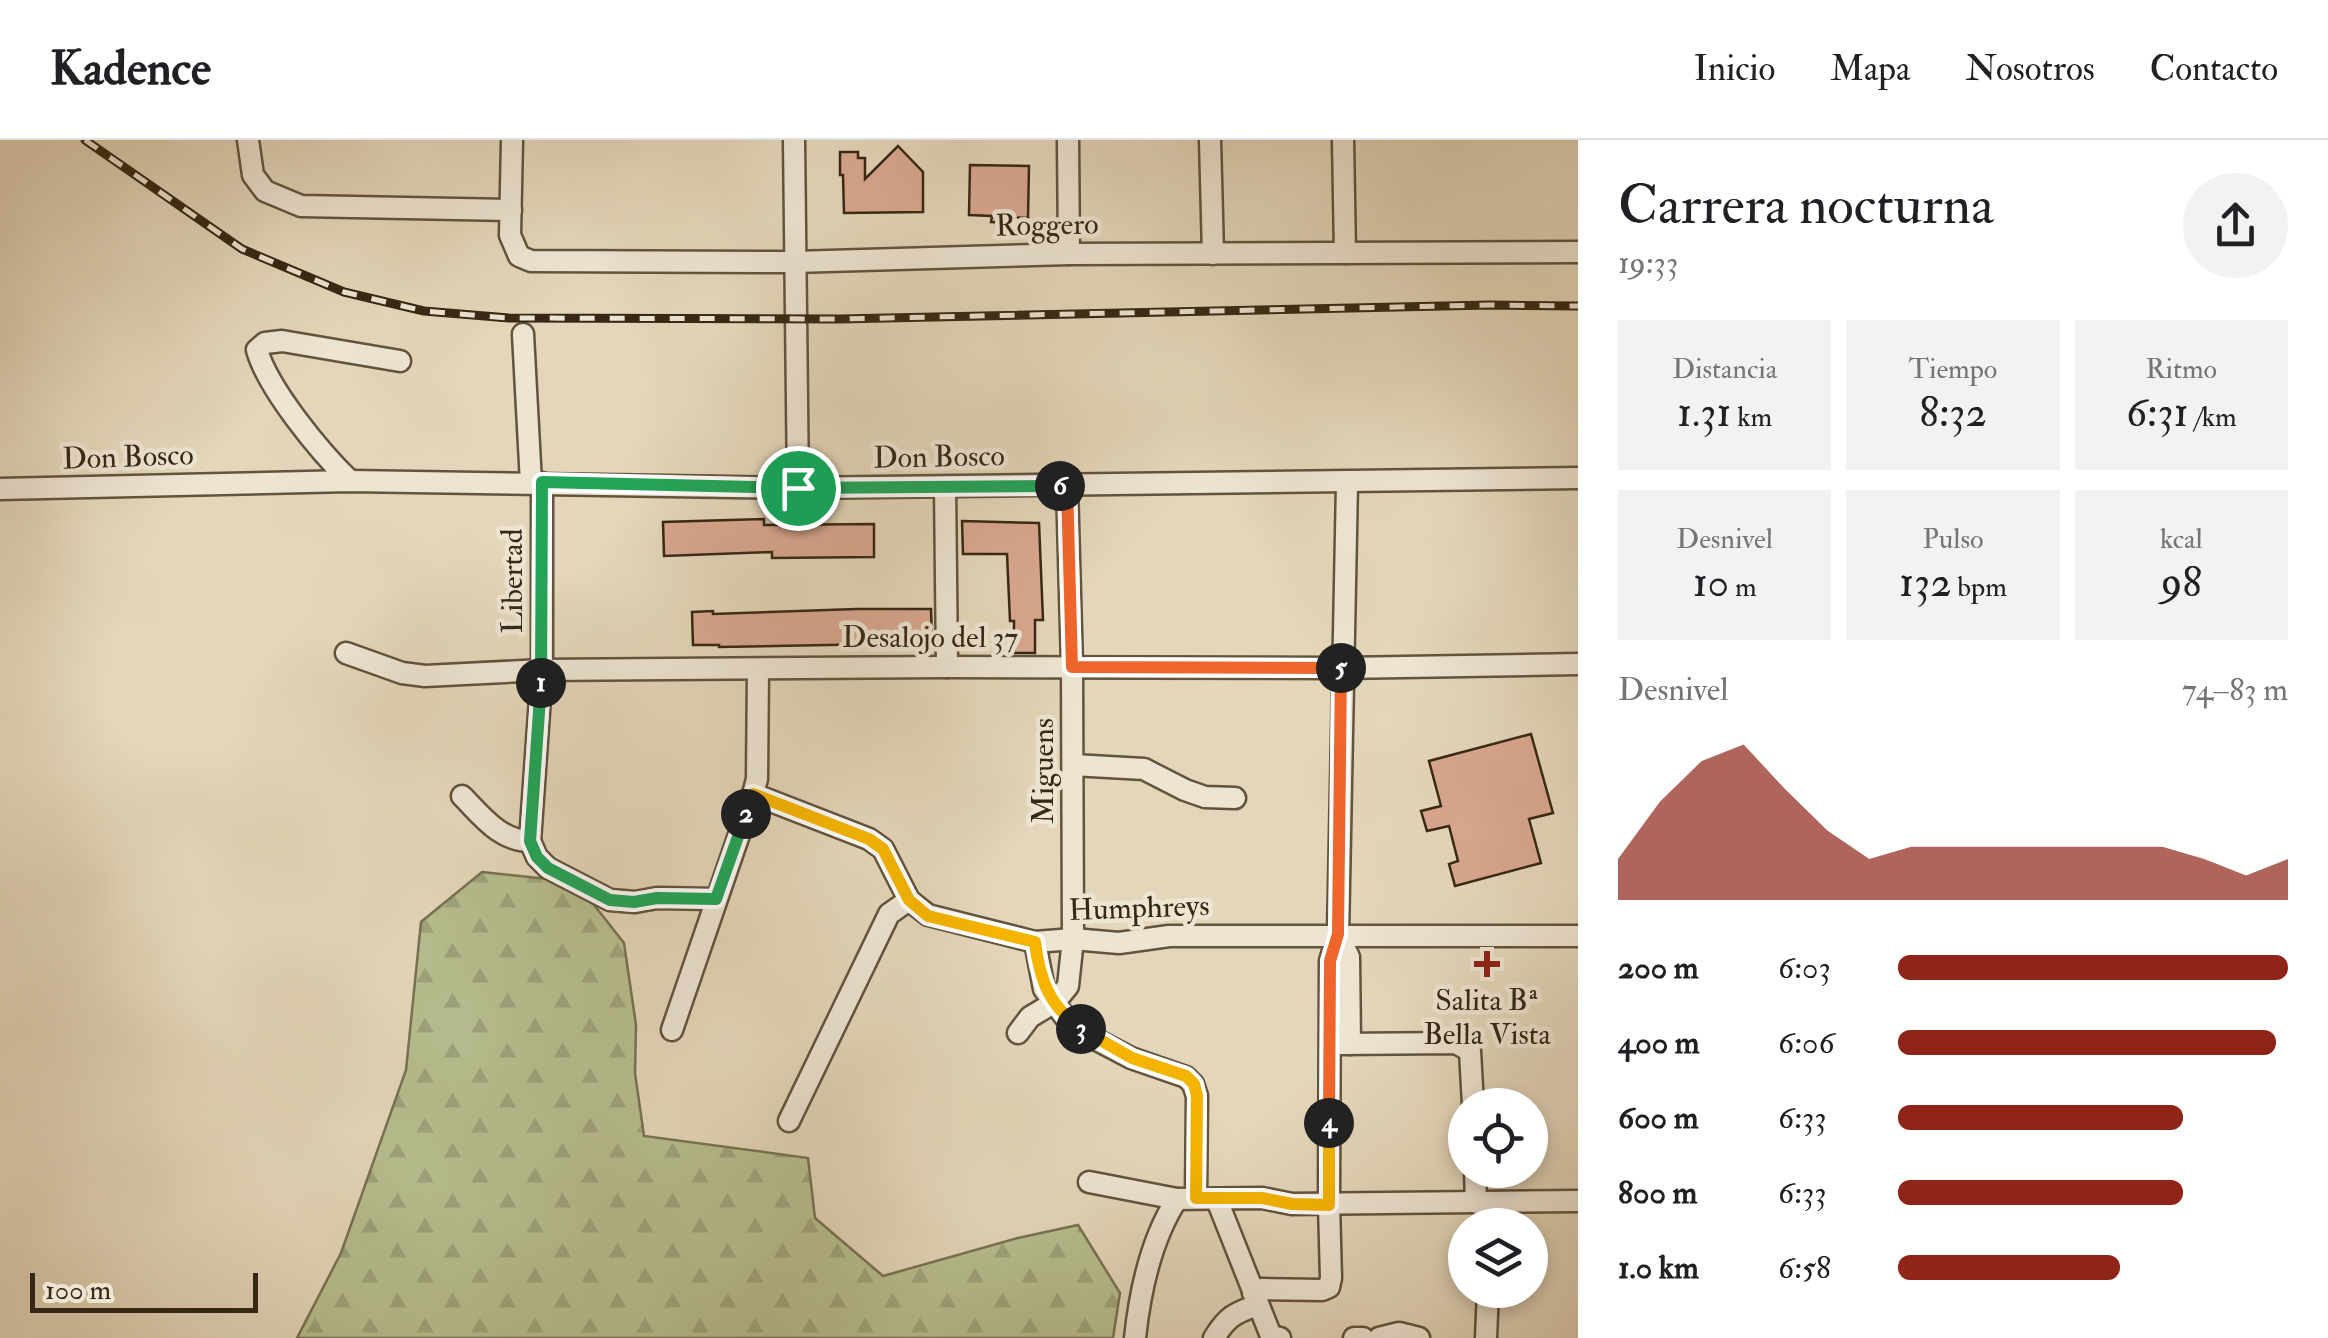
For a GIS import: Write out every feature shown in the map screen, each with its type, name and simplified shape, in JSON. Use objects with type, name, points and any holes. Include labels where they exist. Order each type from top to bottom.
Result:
[{"type":"street","points":[[248,140],[253,175],[265,190],[301,206],[510,210],[512,140]]},
{"type":"street","points":[[794,140],[798,488]]},
{"type":"street","points":[[1068,140],[1068,254]]},
{"type":"street","points":[[1210,140],[1213,254]]},
{"type":"street","points":[[1343,140],[1345,253]]},
{"type":"street","name":"Roggero","points":[[510,210],[510,236],[518,256],[531,261],[794,262],[1068,254],[1578,252]]},
{"type":"street","name":"Libertad","points":[[523,334],[536,483],[542,670],[534,849]]},
{"type":"street","points":[[350,481],[325,456],[294,413],[261,366],[256,350],[264,343],[282,340],[400,361]]},
{"type":"street","name":"Don Bosco","points":[[0,489],[350,481],[798,488],[1578,478]]},
{"type":"street","points":[[1214,1338],[1225,1320],[1255,1299],[1262,1289],[1322,1290],[1330,1287],[1332,1278],[1329,1205],[1349,957],[1338,934],[1347,483]]},
{"type":"street","name":"Miguens","points":[[1055,1002],[1068,986],[1073,939],[1067,486]]},
{"type":"street","points":[[945,487],[947,667]]},
{"type":"street","name":"Desalojo del 37","points":[[346,654],[402,674],[425,676],[542,670],[1578,664]]},
{"type":"street","points":[[672,1030],[757,779],[758,669]]},
{"type":"street","points":[[1072,765],[1144,769],[1184,790],[1235,798]]},
{"type":"street","points":[[753,794],[869,839],[883,849],[909,900],[890,914],[788,1122]]},
{"type":"street","points":[[462,796],[496,830],[534,849],[548,868],[610,900],[716,899]]},
{"type":"street","name":"Humphreys","points":[[909,900],[928,916],[1035,942],[1073,939],[1119,943],[1168,936],[1338,934],[1578,936]]},
{"type":"street","points":[[1035,942],[1044,989],[1065,1017],[1091,1037],[1132,1058],[1186,1076],[1194,1084],[1196,1199],[1276,1337]]},
{"type":"street","points":[[1018,1033],[1030,1017],[1055,1002]]},
{"type":"street","points":[[1340,1044],[1463,1045],[1470,1050],[1473,1088]]},
{"type":"street","points":[[1089,1182],[1196,1199],[1262,1198],[1292,1204],[1578,1201]]},
{"type":"street","points":[[1480,1188],[1486,1208]]},
{"type":"street","points":[[1135,1338],[1138,1308],[1164,1218],[1196,1199]]},
{"type":"street","points":[[1486,1338],[1487,1308]]},
{"type":"street","points":[[1380,1338],[1399,1333],[1419,1338]]},
{"type":"street","points":[[1354,1338],[1363,1338]]},
{"type":"green space","points":[[482,872],[576,882],[624,943],[636,1025],[635,1073],[644,1136],[808,1158],[815,1218],[883,1276],[1078,1225],[1120,1293],[1113,1338],[297,1338],[341,1253],[406,1070],[421,922]]},
{"type":"building","points":[[898,146],[923,172],[923,212],[844,213],[840,152],[858,152],[858,158],[865,158],[865,179]]},
{"type":"building","points":[[970,165],[1029,166],[1028,218],[1008,217],[1008,223],[991,222],[992,216],[969,215]]},
{"type":"building","points":[[764,519],[764,525],[874,524],[874,557],[772,558],[772,552],[664,556],[663,522]]},
{"type":"building","points":[[962,521],[1039,523],[1043,620],[1035,620],[1035,653],[1014,653],[1007,554],[963,554]]},
{"type":"building","points":[[931,609],[932,643],[693,645],[692,612]]},
{"type":"building","points":[[1531,734],[1553,813],[1529,819],[1541,863],[1455,886],[1449,864],[1458,861],[1449,826],[1427,831],[1421,811],[1441,806],[1429,761]]},
{"type":"railway","points":[[85,140],[242,249],[344,292],[424,311],[509,318],[839,319],[1578,306]]},
{"type":"place","name":"Salita Bª Bella Vista","points":[[1487,964]]},
{"type":"route","points":[[542,482],[798,488],[1067,486],[1072,667],[1342,668],[1338,934],[1330,961],[1329,1205],[1262,1198],[1196,1198],[1194,1084],[1186,1076],[1132,1058],[1091,1037],[1065,1017],[1044,989],[1035,942],[928,916],[918,909],[909,900],[883,849],[869,839],[753,794],[716,899],[610,900],[548,868],[537,857],[530,841],[542,670],[542,482]]}]
